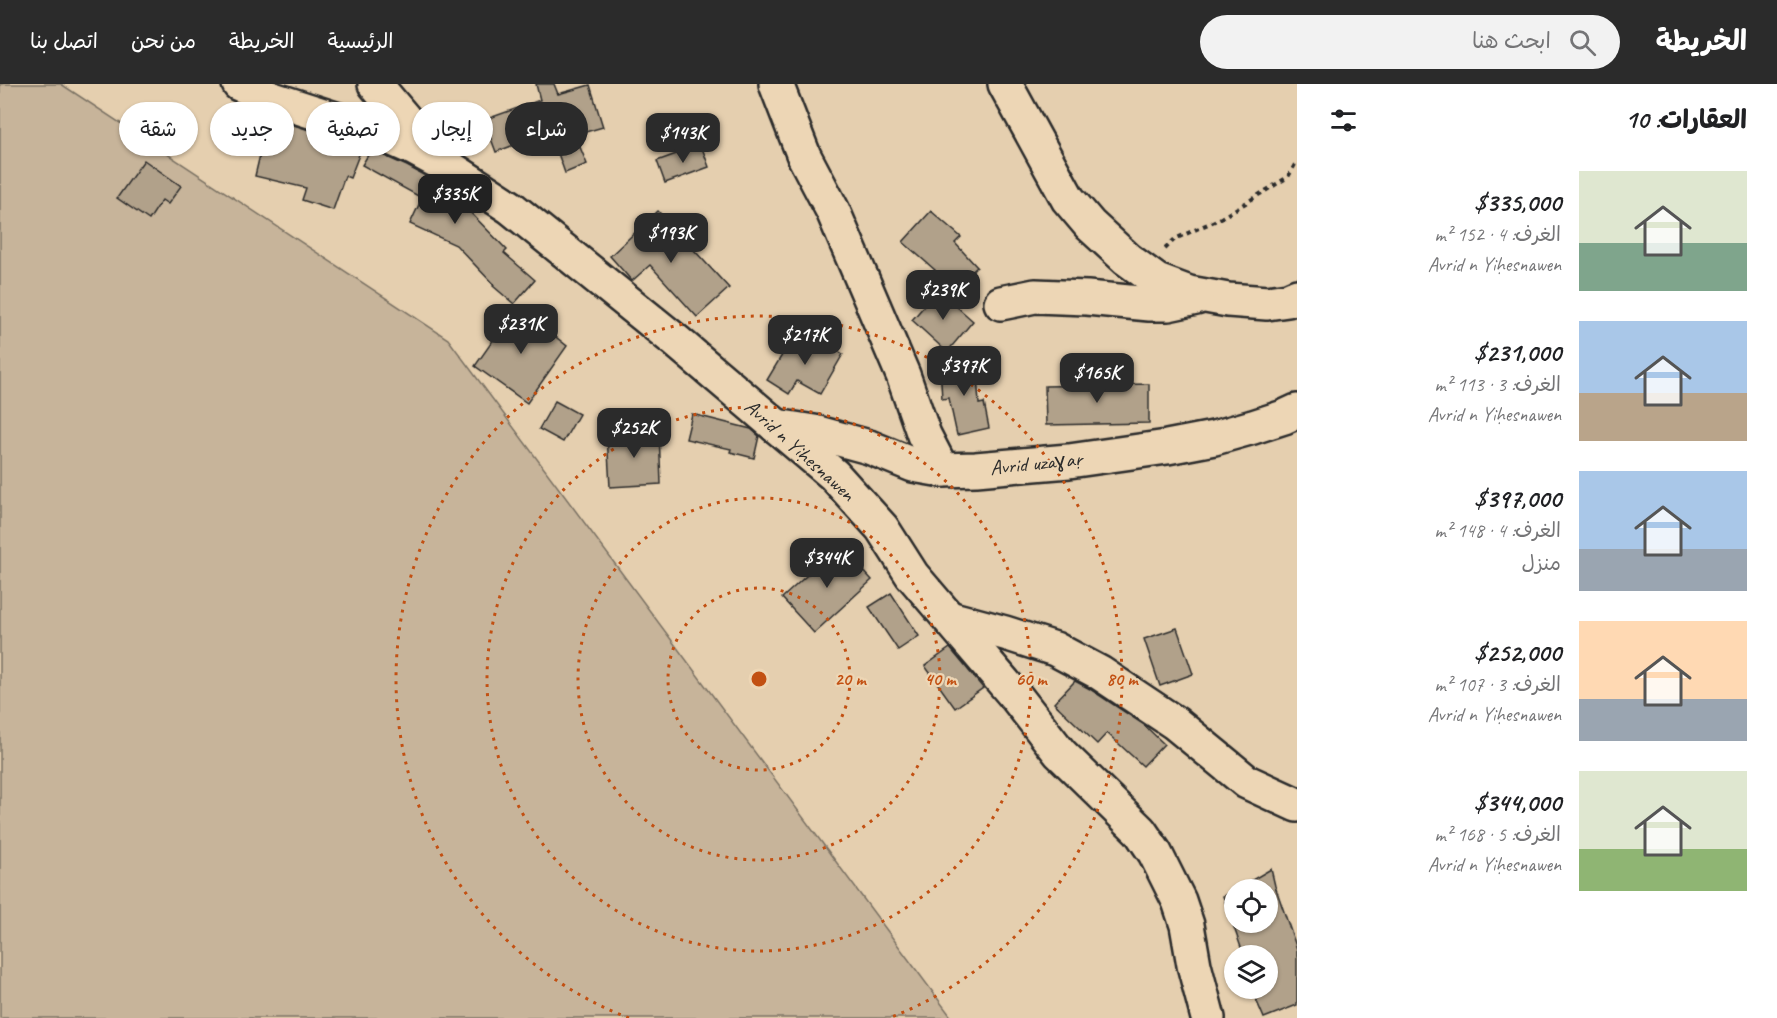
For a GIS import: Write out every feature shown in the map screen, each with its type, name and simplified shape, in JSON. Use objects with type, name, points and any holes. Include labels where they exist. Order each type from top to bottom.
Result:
[{"type":"street","name":"Avrid n Yiḥesnawen","points":[[239,84],[273,99],[379,133],[415,149],[452,169],[510,207],[676,341],[834,475],[882,528],[912,575],[1017,698],[1060,753],[1140,831],[1155,854],[1179,901],[1187,925],[1194,965],[1208,1018]]},
{"type":"street","points":[[375,84],[452,169]]},
{"type":"street","points":[[776,84],[804,156],[833,211],[903,375],[924,435],[942,470]]},
{"type":"street","points":[[1005,84],[1068,199],[1090,225],[1143,271],[1157,281],[1177,289],[1228,300],[1268,303],[1297,296]]},
{"type":"street","points":[[1001,303],[1035,296],[1168,304],[1207,295]]},
{"type":"street","name":"Avrid uzaɣaṛ","points":[[776,426],[814,432],[869,447],[913,465],[942,470],[1069,461],[1167,447],[1233,433],[1297,411]]},
{"type":"street","points":[[949,618],[1055,649],[1100,673],[1175,723],[1247,782],[1297,805]]},
{"type":"path","points":[[1143,271],[1175,239],[1221,218],[1288,177],[1297,161]]},
{"type":"shaded area","points":[[0,84],[61,84],[119,122],[119,156],[170,156],[448,339],[952,1018],[0,1018]]},
{"type":"building","points":[[536,84],[554,84],[558,94],[590,85],[603,127],[588,131],[588,102],[534,102],[540,100]]},
{"type":"building","points":[[505,112],[505,148],[496,152],[493,144],[493,117]]},
{"type":"building","points":[[294,125],[306,129],[306,156],[359,156],[350,178],[345,176],[333,210],[302,200],[306,188],[255,176],[260,156],[294,156]]},
{"type":"building","points":[[701,145],[709,167],[665,183],[657,161]]},
{"type":"building","points":[[367,156],[384,156],[442,185],[474,206],[471,213],[507,250],[504,253],[535,280],[514,304],[493,286],[456,245],[410,224],[422,198],[362,165]]},
{"type":"building","points":[[559,156],[584,156],[587,164],[565,173]]},
{"type":"building","points":[[144,160],[181,186],[168,204],[162,200],[149,220],[117,198]]},
{"type":"building","points":[[658,211],[729,288],[697,317],[650,265],[632,281],[610,256]]},
{"type":"building","points":[[931,211],[961,237],[955,243],[977,267],[949,292],[932,273],[935,270],[903,242]]},
{"type":"building","points":[[938,290],[973,321],[947,352],[912,320]]},
{"type":"building","points":[[517,306],[567,346],[527,403],[475,366]]},
{"type":"building","points":[[794,335],[814,348],[819,340],[843,354],[820,394],[797,381],[789,394],[767,380]]},
{"type":"building","points":[[976,362],[979,404],[984,403],[989,428],[957,435],[949,398],[942,399],[940,365]]},
{"type":"building","points":[[1149,384],[1149,423],[1046,425],[1045,386]]},
{"type":"building","points":[[555,401],[579,414],[563,442],[539,429]]},
{"type":"building","points":[[692,414],[751,429],[759,436],[754,458],[730,452],[731,449],[686,439]]},
{"type":"building","points":[[659,432],[661,484],[610,487],[607,435]]},
{"type":"building","points":[[840,545],[872,580],[814,633],[782,598]]},
{"type":"building","points":[[891,593],[919,636],[898,650],[869,607]]},
{"type":"building","points":[[1177,628],[1193,674],[1160,686],[1144,639]]},
{"type":"building","points":[[950,648],[983,688],[955,708],[925,666]]},
{"type":"building","points":[[1075,681],[1143,724],[1164,744],[1143,766],[1107,733],[1097,744],[1054,703]]},
{"type":"building","points":[[1271,869],[1273,879],[1254,879]]},
{"type":"building","points":[[1278,895],[1297,949],[1297,1005],[1264,1018],[1256,999],[1278,999],[1278,945],[1240,945],[1236,933],[1278,933]]}]
